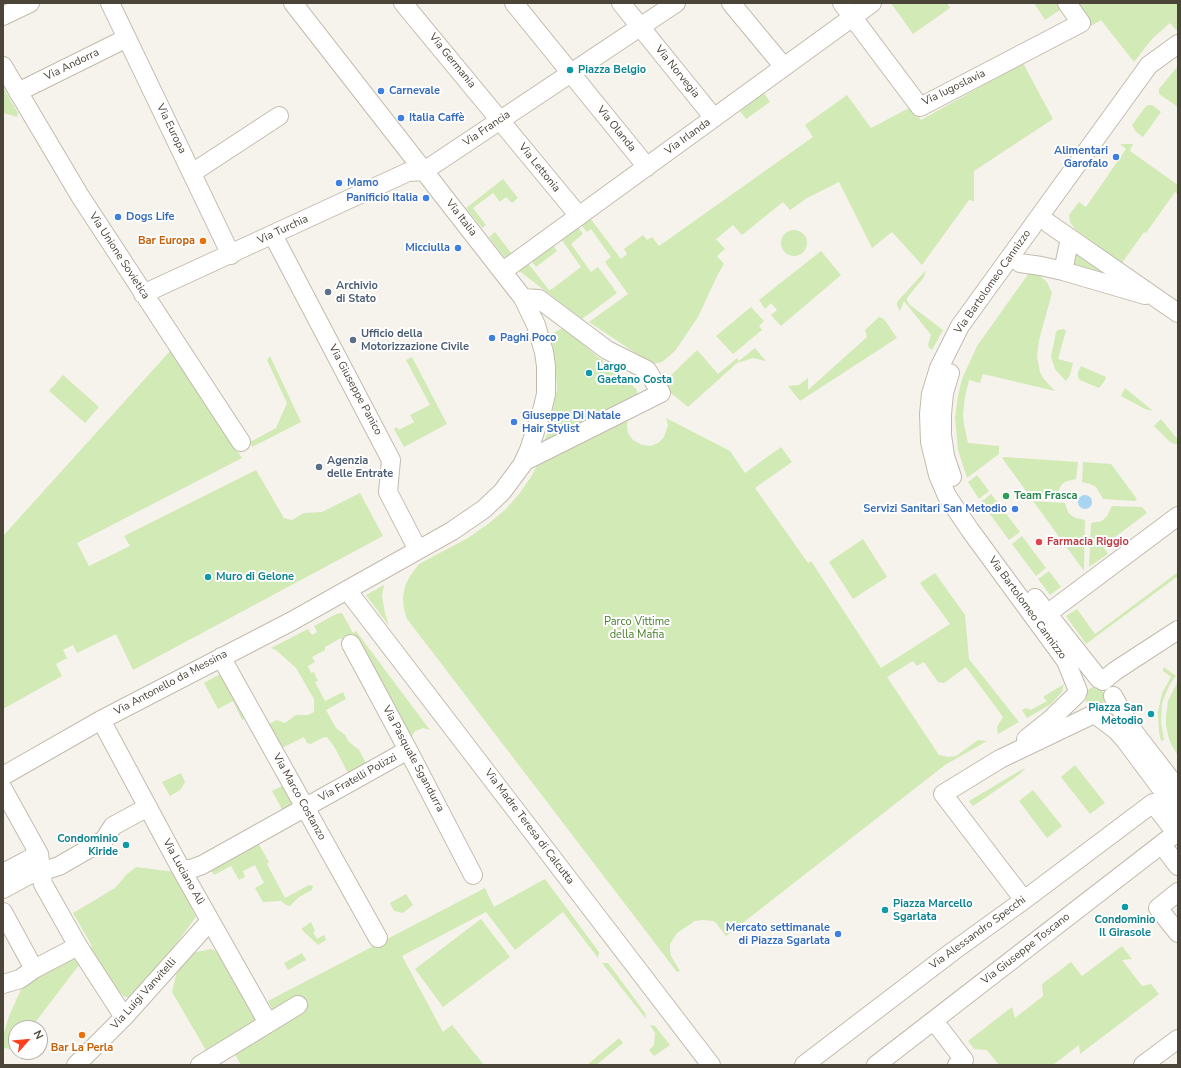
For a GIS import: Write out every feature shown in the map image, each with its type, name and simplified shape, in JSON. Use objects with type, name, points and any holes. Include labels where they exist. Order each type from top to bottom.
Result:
[{"type":"street","points":[[3,16],[30,3]]},
{"type":"street","name":"Via Europa","points":[[110,3],[231,254]]},
{"type":"street","name":"Via Italia","points":[[295,3],[523,298],[536,325],[544,352],[546,380],[543,407],[525,461]]},
{"type":"street","name":"Via Germania","points":[[403,3],[500,120]]},
{"type":"street","name":"Via Olanda","points":[[514,3],[647,167]]},
{"type":"street","name":"Via Norvegia","points":[[621,3],[714,118]]},
{"type":"street","name":"Via Francia","points":[[424,171],[676,3]]},
{"type":"street","points":[[731,3],[784,67]]},
{"type":"street","name":"Via Iugoslavia","points":[[842,3],[920,107],[1081,23],[1067,3]]},
{"type":"street","name":"Via Irlanda","points":[[503,271],[872,3]]},
{"type":"street","name":"Via Andorra","points":[[18,92],[127,38]]},
{"type":"street","name":"Via Bartolomeo Cannizzo","points":[[1101,680],[1047,614],[981,526],[960,495],[950,474],[945,456],[942,435],[944,393],[951,367],[969,331],[1178,45]]},
{"type":"street","name":"Via Bartolomeo Cannizzo","points":[[1078,693],[1070,668],[1066,661],[970,530],[947,496],[938,475],[930,442],[929,414],[931,394],[938,368],[960,326],[1149,65],[1178,45]]},
{"type":"street","name":"Via Unione Sovietica","points":[[3,66],[80,196],[241,442]]},
{"type":"street","points":[[192,173],[279,116]]},
{"type":"street","name":"Via Lettonia","points":[[500,120],[579,216]]},
{"type":"street","name":"Via Turchia","points":[[143,294],[408,172],[424,171]]},
{"type":"street","points":[[1048,223],[1178,313]]},
{"type":"street","name":"Via Giuseppe Panico","points":[[273,235],[391,460],[388,492],[418,550]]},
{"type":"street","points":[[1063,271],[1070,238]]},
{"type":"street","points":[[1020,263],[1063,271],[1130,292],[1156,298]]},
{"type":"street","points":[[523,298],[539,298],[607,350],[647,370],[661,393],[525,461]]},
{"type":"street","name":"Via Antonello da Messina","points":[[3,776],[101,720],[221,656],[292,621],[452,531],[484,509],[502,492],[525,461]]},
{"type":"street","points":[[1047,614],[1178,516]]},
{"type":"street","name":"Via Madre Teresa di Calcutta","points":[[344,592],[698,1065]]},
{"type":"street","name":"Via Madre Teresa di Calcutta","points":[[344,592],[711,1065]]},
{"type":"street","points":[[1101,680],[1178,630]]},
{"type":"street","name":"Via Pasquale Sgandurra","points":[[350,644],[408,750],[473,875]]},
{"type":"street","name":"Via Marco Costanzo","points":[[221,656],[378,938]]},
{"type":"street","points":[[1000,759],[1052,719],[1078,693],[1084,683],[1094,679],[1101,680],[1112,690],[1113,696],[1131,728],[1178,789]]},
{"type":"street","points":[[1078,693],[1077,700],[1082,710],[1094,715],[1116,730],[1178,811]]},
{"type":"street","points":[[1024,900],[943,794],[1000,759],[1094,715],[1107,711],[1110,707],[1113,696]]},
{"type":"street","name":"Via Luciano Alì","points":[[101,720],[181,870],[268,1023]]},
{"type":"street","name":"Via Fratelli Polizzi","points":[[181,870],[191,870],[202,865],[408,750]]},
{"type":"street","points":[[3,789],[38,854],[43,884],[78,946],[124,1017]]},
{"type":"street","name":"Via Alessandro Specchi","points":[[804,1065],[1153,802]]},
{"type":"street","name":"Via Giuseppe Toscano","points":[[876,1065],[1176,833],[1153,802]]},
{"type":"street","points":[[3,889],[27,876],[59,866],[104,840],[113,826],[148,807]]},
{"type":"street","points":[[1162,845],[1178,866]]},
{"type":"street","points":[[3,873],[38,854]]},
{"type":"street","points":[[1178,892],[1158,908],[1178,933]]},
{"type":"street","points":[[3,912],[34,969]]},
{"type":"street","name":"Via Luigi Vanvitelli","points":[[76,1065],[124,1017],[210,921]]},
{"type":"street","points":[[3,984],[20,979],[34,969],[78,946]]},
{"type":"street","points":[[200,1065],[298,1005]]},
{"type":"street","points":[[934,1021],[964,1060],[957,1065]]},
{"type":"street","points":[[1143,1065],[1178,1039]]},
{"type":"green space","points":[[891,3],[947,3],[950,8],[913,34]]},
{"type":"green space","points":[[1034,3],[1059,3],[1063,8],[1045,20]]},
{"type":"green space","points":[[1077,3],[1178,3],[1178,29],[1176,30],[1170,23],[1152,39],[1134,62],[1101,20],[1091,26]]},
{"type":"green space","points":[[1023,63],[1053,119],[974,171],[974,201],[969,200],[922,265],[892,232],[872,248],[839,182],[807,198],[790,210],[783,202],[742,235],[733,225],[716,239],[725,249],[717,256],[724,264],[698,317],[675,351],[662,362],[652,364],[589,322],[628,294],[605,262],[611,257],[591,229],[587,232],[581,225],[590,218],[621,259],[627,254],[624,249],[643,235],[647,240],[652,237],[659,246],[813,137],[805,125],[847,95],[871,128],[911,107],[921,120]]},
{"type":"green space","points":[[1178,66],[1178,107],[1159,94],[1159,89]]},
{"type":"green space","points":[[3,87],[18,113],[17,117],[3,113]]},
{"type":"green space","points":[[764,93],[770,102],[746,119],[740,111]]},
{"type":"green space","points":[[1152,105],[1161,112],[1143,137],[1136,132],[1132,125],[1146,106]]},
{"type":"green space","points":[[1120,144],[1133,144],[1130,151],[1178,185],[1178,194],[1175,192],[1146,233],[1144,232],[1122,263],[1075,229],[1070,222],[1069,215],[1079,202],[1086,207],[1126,149]]},
{"type":"green space","points":[[503,179],[518,198],[512,203],[506,197],[500,202],[493,193],[473,208],[486,225],[482,228],[466,208]]},
{"type":"green space","points":[[578,227],[583,234],[571,244],[591,272],[598,267],[617,293],[582,319],[518,270],[528,263],[549,290],[552,289],[581,267],[561,239]]},
{"type":"green space","points":[[794,230],[803,234],[807,243],[803,252],[794,256],[785,252],[781,243],[785,234]]},
{"type":"green space","points":[[495,232],[512,254],[505,258],[489,237]]},
{"type":"green space","points":[[553,245],[557,251],[536,267],[531,261]]},
{"type":"green space","points":[[821,251],[841,275],[781,326],[771,315],[777,310],[771,303],[765,309],[759,300]]},
{"type":"green space","points":[[1076,252],[1116,277],[1071,267]]},
{"type":"green space","points":[[926,270],[924,277],[907,298],[907,301],[910,305],[943,330],[932,350],[928,345],[931,335],[904,301],[900,311],[897,306],[897,302]]},
{"type":"green space","points":[[1029,273],[1040,276],[1047,282],[1052,293],[1039,340],[1037,357],[1040,372],[1043,378],[1055,391],[983,374],[980,383],[969,380],[963,414],[968,443],[999,446],[999,454],[967,478],[958,450],[955,418],[962,379],[977,346]]},
{"type":"green space","points":[[751,307],[764,321],[759,326],[762,330],[733,354],[716,336]]},
{"type":"green space","points":[[879,317],[884,319],[897,338],[800,401],[788,386],[799,385],[808,378],[808,390],[867,337],[865,330]]},
{"type":"green space","points":[[563,328],[632,385],[637,390],[637,395],[542,446],[549,429],[557,389],[555,360],[549,335]]},
{"type":"green space","points":[[1064,329],[1066,331],[1058,359],[1073,363],[1070,375],[1066,381],[1055,369],[1051,357],[1056,332]]},
{"type":"green space","points":[[755,348],[766,361],[753,358],[737,363],[688,407],[661,385],[697,350],[718,374],[737,358],[739,361]]},
{"type":"green space","points":[[170,351],[242,458],[77,543],[89,566],[130,546],[124,536],[256,470],[284,518],[292,520],[304,513],[322,512],[360,493],[383,536],[133,670],[116,634],[77,653],[73,645],[63,650],[67,658],[56,664],[62,676],[3,709],[3,536]]},
{"type":"green space","points":[[270,356],[301,422],[252,447],[250,442],[276,428],[287,403],[267,360]]},
{"type":"green space","points":[[412,357],[447,424],[404,447],[394,429],[397,427],[399,430],[414,422],[410,415],[430,405],[406,360]]},
{"type":"green space","points":[[1081,366],[1106,377],[1099,388],[1080,380],[1078,377],[1078,372]]},
{"type":"green space","points":[[63,375],[99,407],[85,423],[49,391]]},
{"type":"green space","points":[[1125,388],[1153,411],[1145,409],[1121,396]]},
{"type":"green space","name":"Parco Vittime della Mafia","points":[[628,418],[628,433],[633,440],[642,445],[650,446],[658,443],[664,437],[668,425],[666,418],[730,451],[745,473],[781,447],[792,462],[755,488],[808,563],[811,561],[881,668],[950,624],[920,583],[935,573],[965,615],[969,659],[1019,722],[998,734],[997,727],[1003,717],[966,667],[944,683],[938,682],[924,662],[917,666],[913,661],[887,677],[939,755],[949,757],[956,756],[978,740],[987,741],[945,765],[726,936],[713,921],[702,920],[695,921],[677,933],[670,944],[670,950],[671,956],[680,971],[677,972],[407,619],[403,598],[405,586],[419,564],[468,538],[506,509],[531,477],[540,460]]},
{"type":"green space","points":[[1161,419],[1178,440],[1178,444],[1174,444],[1169,441],[1154,426]]},
{"type":"green space","points":[[1002,458],[1078,462],[1076,479],[1062,484],[1059,489],[1058,497],[1029,495]]},
{"type":"green space","points":[[1083,462],[1111,464],[1137,499],[1135,501],[1103,499],[1096,487],[1082,482]]},
{"type":"green space","points":[[977,475],[989,491],[979,499],[968,482]]},
{"type":"green space","points":[[991,494],[1020,532],[1009,540],[981,502]]},
{"type":"green space","points":[[1033,501],[1065,503],[1068,512],[1072,516],[1085,520],[1084,571]]},
{"type":"green space","points":[[1112,506],[1142,507],[1147,513],[1103,546],[1108,554],[1089,567],[1091,523],[1102,521],[1107,516]]},
{"type":"green space","points":[[1022,536],[1046,568],[1036,576],[1012,544]]},
{"type":"green space","points":[[863,539],[887,577],[853,599],[829,562]]},
{"type":"green space","points":[[1049,571],[1061,587],[1050,595],[1038,579]]},
{"type":"green space","points":[[1178,572],[1178,576],[1086,644],[1066,616],[1077,609],[1095,634]]},
{"type":"green space","points":[[384,585],[382,596],[389,626],[366,595]]},
{"type":"green space","points":[[342,613],[353,633],[352,636],[345,640],[341,638],[325,647],[325,650],[312,657],[315,662],[308,666],[311,673],[314,672],[318,681],[315,682],[325,701],[343,692],[346,699],[326,710],[336,728],[359,750],[367,765],[349,775],[335,748],[327,737],[311,744],[307,743],[304,737],[280,749],[267,725],[277,720],[285,723],[296,715],[308,715],[314,712],[314,699],[296,668],[276,650],[271,648],[308,629],[312,635],[317,632],[314,626],[336,614]]},
{"type":"green space","points":[[356,631],[430,730],[423,728],[415,731],[411,742],[353,633]]},
{"type":"green space","points":[[1164,667],[1176,676],[1169,686],[1162,703],[1161,722],[1164,740],[1161,741],[1158,712],[1162,693],[1171,677],[1163,671]]},
{"type":"green space","points":[[224,672],[248,716],[242,720],[233,701],[218,709],[204,683]]},
{"type":"green space","points":[[1178,681],[1178,756],[1170,742],[1166,726],[1166,717],[1168,701]]},
{"type":"green space","points":[[1064,684],[1062,692],[1051,704],[1027,718],[1022,710],[1026,708],[1031,710],[1047,701],[1043,697]]},
{"type":"green space","points":[[1095,687],[1102,690],[1105,697],[1102,704],[1095,707],[1088,704],[1085,697],[1088,690]]},
{"type":"green space","points":[[1075,765],[1105,803],[1090,814],[1061,777]]},
{"type":"green space","points":[[1026,767],[1020,774],[973,806],[969,801]]},
{"type":"green space","points":[[181,773],[185,782],[180,790],[170,796],[162,782]]},
{"type":"green space","points":[[286,784],[297,804],[283,811],[272,791]]},
{"type":"green space","points":[[1033,790],[1062,826],[1047,838],[1019,801]]},
{"type":"green space","points":[[258,843],[269,862],[267,864],[285,898],[309,885],[313,886],[312,890],[299,897],[290,906],[281,901],[263,902],[255,888],[264,883],[255,865],[243,871],[245,877],[239,880],[231,866],[214,875],[210,869]]},
{"type":"green space","points":[[136,867],[175,872],[196,917],[157,969],[129,998],[123,996],[113,984],[89,949],[92,946],[73,913],[115,888],[126,875]]},
{"type":"green space","points":[[545,879],[599,952],[598,958],[563,912],[515,950],[486,912],[402,956],[443,1032],[452,1025],[484,1065],[241,1065],[233,1051],[307,1008],[300,996],[274,1012],[268,1001],[485,888],[494,907]]},
{"type":"green space","points":[[406,894],[413,905],[403,913],[394,911],[390,903]]},
{"type":"green space","points":[[481,919],[510,957],[443,1007],[415,969]]},
{"type":"green space","points":[[311,922],[315,931],[313,932],[317,939],[324,935],[326,940],[318,945],[301,929]]},
{"type":"green space","points":[[1122,946],[1132,959],[1122,960],[1142,986],[1151,984],[1159,994],[1080,1054],[1079,1045],[1053,1065],[999,1065],[987,1050],[974,1049],[968,1041],[1012,1007],[1015,1018],[1043,996],[1042,984],[1071,962],[1082,976]]},
{"type":"green space","points":[[211,949],[220,953],[258,1019],[207,1052],[172,992],[179,963],[192,953]]},
{"type":"green space","points":[[302,953],[306,960],[288,970],[284,963]]},
{"type":"green space","points":[[74,955],[82,961],[37,1020],[8,1020],[8,1049],[3,1049],[3,1036],[9,1016],[23,985]]},
{"type":"green space","points":[[602,963],[608,963],[645,1013],[646,1019]]},
{"type":"green space","points":[[650,1025],[655,1026],[670,1045],[654,1056],[649,1050],[654,1045],[655,1033]]},
{"type":"green space","points":[[619,1038],[623,1043],[596,1065],[587,1065]]},
{"type":"water","points":[[1082,495],[1088,495],[1092,499],[1092,505],[1088,509],[1082,509],[1078,505],[1078,499]]},
{"type":"place","name":"Piazza Belgio","points":[[570,70]]},
{"type":"place","name":"Carnevale","points":[[381,91]]},
{"type":"place","name":"Italia Caffè","points":[[401,118]]},
{"type":"place","name":"Alimentari Garofalo","points":[[1116,157]]},
{"type":"place","name":"Mamo","points":[[339,183]]},
{"type":"place","name":"Panificio Italia","points":[[426,198]]},
{"type":"place","name":"Dogs Life","points":[[118,217]]},
{"type":"place","name":"Bar Europa","points":[[203,241]]},
{"type":"place","name":"Micciulla","points":[[458,248]]},
{"type":"place","name":"Archivio di Stato","points":[[328,292]]},
{"type":"place","name":"Paghi Poco","points":[[492,338]]},
{"type":"place","name":"Ufficio della Motorizzazione Civile","points":[[353,340]]},
{"type":"place","name":"Largo Gaetano Costa","points":[[589,373]]},
{"type":"place","name":"Giuseppe Di Natale Hair Stylist","points":[[514,422]]},
{"type":"place","name":"Agenzia delle Entrate","points":[[319,467]]},
{"type":"place","name":"Team Frasca","points":[[1006,496]]},
{"type":"place","name":"Servizi Sanitari San Metodio","points":[[1015,509]]},
{"type":"place","name":"Farmacia Riggio","points":[[1039,542]]},
{"type":"place","name":"Muro di Gelone","points":[[208,577]]},
{"type":"place","name":"Piazza San Metodio","points":[[1151,714]]},
{"type":"place","name":"Condominio Kiride","points":[[126,845]]},
{"type":"place","name":"Condominio Il Girasole","points":[[1125,907]]},
{"type":"place","name":"Piazza Marcello Sgarlata","points":[[885,910]]},
{"type":"place","name":"Mercato settimanale di Piazza Sgarlata","points":[[838,934]]},
{"type":"place","name":"Bar La Perla","points":[[82,1035]]}]
